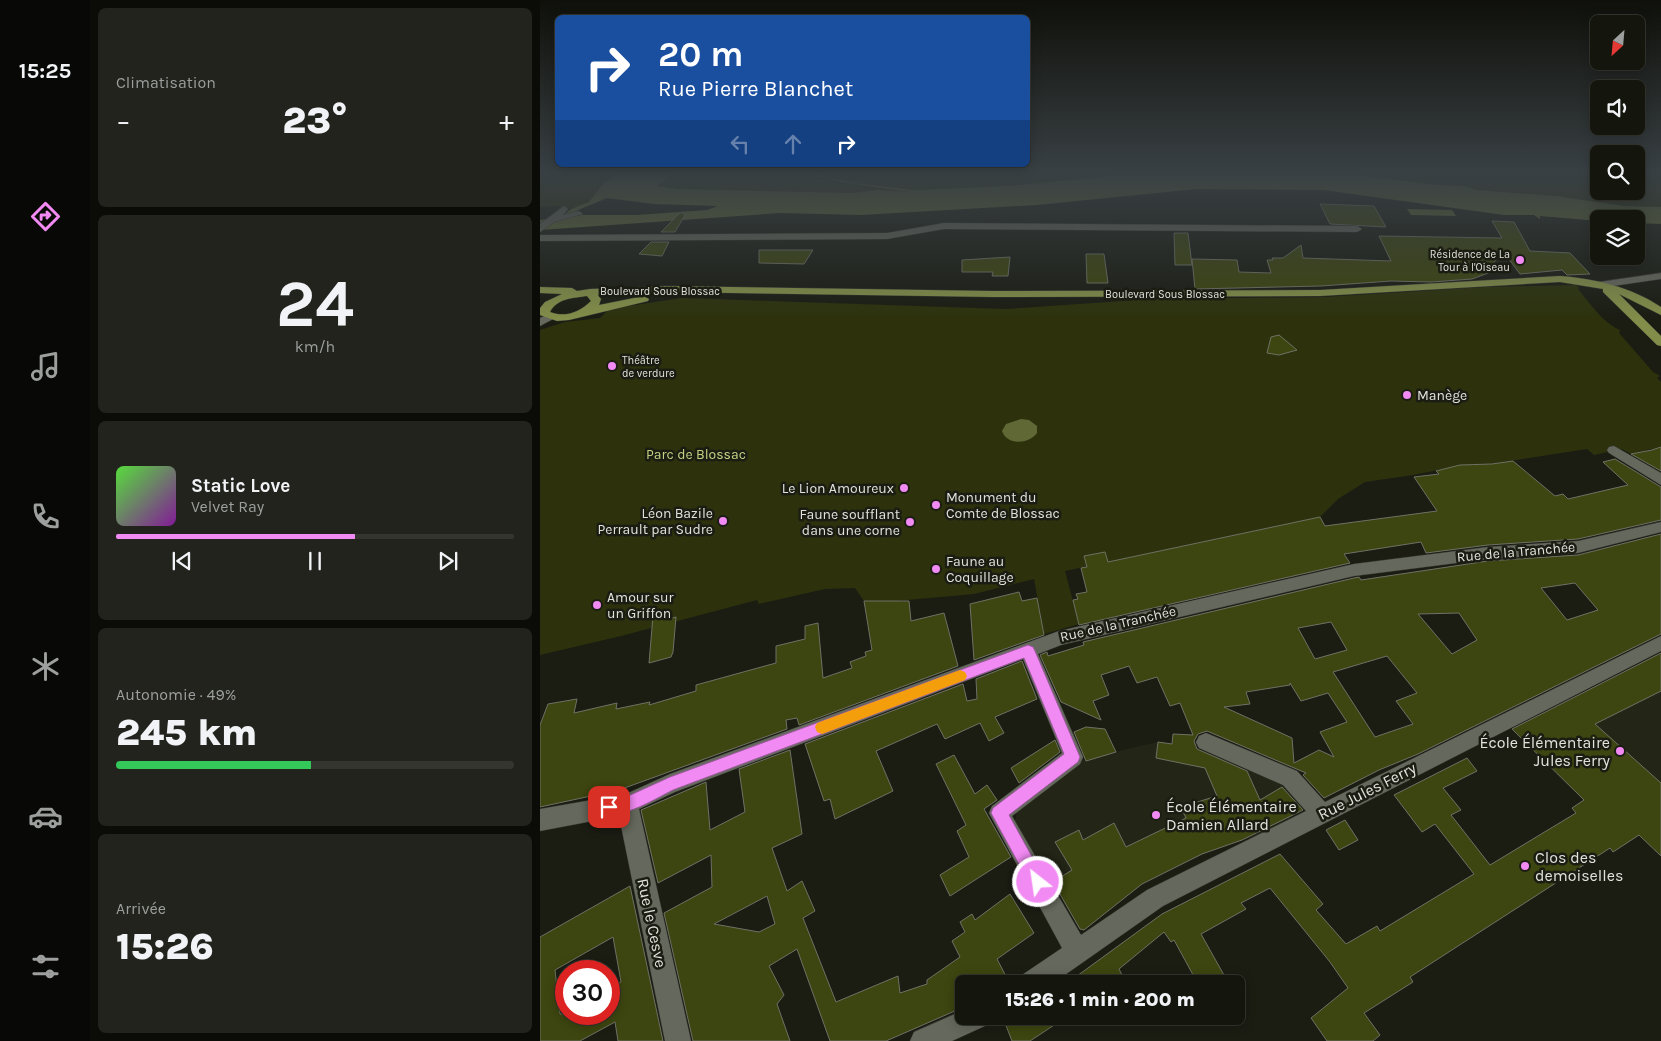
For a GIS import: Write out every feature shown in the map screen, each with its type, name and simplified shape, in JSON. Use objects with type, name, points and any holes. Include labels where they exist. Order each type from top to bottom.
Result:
[{"type":"main road","name":"Boulevard Sous Blossac","points":[[730,291],[645,298],[566,317],[543,313],[552,302],[586,292],[668,290],[993,294],[1320,293],[1549,279],[1572,280],[1600,285],[1630,295],[1661,312]]},
{"type":"main road","name":"Boulevard Sous Blossac","points":[[1600,285],[1614,295],[1661,343]]},
{"type":"main road","points":[[540,290],[586,292]]},
{"type":"main road","name":"Boulevard Sous Blossac","points":[[583,312],[597,301],[586,292]]},
{"type":"street","points":[[540,238],[887,236],[944,226],[1357,229]]},
{"type":"street","points":[[1600,285],[1661,276]]},
{"type":"street","points":[[1614,450],[1661,480]]},
{"type":"street","name":"Rue de la Tranchée","points":[[540,820],[627,804],[670,784],[1059,638],[1354,570],[1488,553],[1578,548],[1661,527]]},
{"type":"street","name":"Rue Jules Ferry","points":[[1044,975],[1155,898],[1661,643]]},
{"type":"street","points":[[1028,651],[1073,757],[1036,783],[999,813],[1077,952]]},
{"type":"street","points":[[1206,742],[1290,778],[1322,814]]},
{"type":"street","name":"Rue le Cesve","points":[[627,804],[678,1041]]},
{"type":"street","points":[[923,1041],[958,1025]]},
{"type":"shaded area","points":[[540,222],[659,222],[540,230]]},
{"type":"shaded area","points":[[1645,222],[1661,222],[1661,224],[1645,223]]},
{"type":"shaded area","points":[[1021,419],[1029,420],[1037,426],[1037,433],[1024,441],[1018,442],[1008,439],[1002,431],[1006,424]]},
{"type":"shaded area","name":"École Élémentaire Jules Ferry","points":[[1661,675],[1661,827],[1573,698]]},
{"type":"shaded area","name":"École Élémentaire Damien Allard","points":[[1158,742],[1193,748],[1219,756],[1286,785],[1305,809],[1264,833],[1202,854],[1142,884],[1114,824],[1067,847],[1077,879],[1056,894],[1015,821],[1018,808],[1085,759]]},
{"type":"green space","name":"Parc de Blossac","points":[[1575,285],[1579,287],[1578,289],[1602,318],[1620,330],[1619,333],[1653,372],[1660,376],[1657,378],[1661,382],[1661,449],[1651,449],[1631,454],[1622,449],[1594,455],[1587,449],[1491,464],[1453,467],[1365,482],[1338,499],[1320,517],[1065,571],[1079,624],[1044,634],[1034,579],[974,594],[885,602],[864,601],[855,588],[825,589],[759,604],[757,600],[540,655],[540,330],[565,322],[600,318],[609,309],[681,298],[1006,309],[1152,299],[1325,297],[1485,287]]},
{"type":"building","points":[[671,222],[681,222],[675,232],[661,232]]},
{"type":"building","points":[[1329,222],[1383,222],[1386,227],[1330,224]]},
{"type":"building","points":[[1492,222],[1514,222],[1530,251],[1570,253],[1590,274],[1567,275],[1562,270],[1520,274],[1500,247],[1491,272],[1472,279],[1431,282],[1391,281],[1321,286],[1195,289],[1192,259],[1237,260],[1239,272],[1271,273],[1267,260],[1283,258],[1301,245],[1303,258],[1391,261],[1379,236],[1502,238]]},
{"type":"building","points":[[1174,233],[1188,233],[1192,265],[1175,265]]},
{"type":"building","points":[[651,242],[669,242],[662,256],[639,254]]},
{"type":"building","points":[[759,250],[813,250],[804,264],[759,263]]},
{"type":"building","points":[[1086,254],[1104,254],[1108,283],[1087,283]]},
{"type":"building","points":[[1010,257],[1008,276],[992,276],[993,272],[962,272],[962,260]]},
{"type":"building","points":[[1279,335],[1297,350],[1279,355],[1267,353],[1271,337]]},
{"type":"building","points":[[1661,447],[1661,471],[1631,454],[1652,450]]},
{"type":"building","points":[[1615,459],[1661,487],[1661,520],[1578,539],[1488,545],[1426,553],[1421,542],[1344,554],[1350,563],[1079,625],[1073,600],[1078,599],[1076,594],[1087,592],[1081,568],[1087,567],[1084,556],[1105,552],[1108,562],[1320,517],[1325,526],[1437,511],[1414,477],[1439,474],[1436,471],[1460,465],[1513,461],[1555,496],[1563,494],[1568,499],[1628,485],[1603,462]]},
{"type":"building","points":[[1661,534],[1661,634],[1418,754],[1379,770],[1324,798],[1303,775],[1306,773],[1207,731],[1198,734],[1194,741],[1197,749],[1247,771],[1260,800],[1282,787],[1303,810],[1242,840],[1202,854],[1142,884],[1084,930],[1080,929],[1053,882],[1072,870],[1055,842],[1079,830],[1083,840],[1114,823],[1126,847],[1186,818],[1181,807],[1217,796],[1205,768],[1156,758],[1158,742],[1172,744],[1173,734],[1193,735],[1180,703],[1170,706],[1157,677],[1137,683],[1129,666],[1101,675],[1109,695],[1093,701],[1101,720],[1061,702],[1040,655],[1047,652],[1048,656],[1084,645],[1083,642],[1359,577],[1361,580],[1488,561],[1578,555]],"holes":[[[1575,583],[1598,610],[1567,620],[1541,588]],[[1459,613],[1477,640],[1452,654],[1418,614]],[[1331,622],[1347,650],[1315,659],[1298,628]],[[1387,656],[1417,693],[1396,701],[1413,724],[1375,737],[1333,672]],[[1290,683],[1301,701],[1328,693],[1347,722],[1320,732],[1334,757],[1319,750],[1294,763],[1292,738],[1224,707],[1250,704],[1246,692],[1290,685]]]},
{"type":"building","points":[[1019,592],[1022,601],[1037,598],[1044,635],[974,660],[970,604]]},
{"type":"building","points":[[864,601],[909,601],[911,621],[944,613],[958,666],[799,725],[797,718],[786,720],[787,729],[619,790],[540,807],[540,725],[548,704],[577,699],[574,713],[617,703],[616,709],[650,702],[649,705],[696,691],[696,685],[776,663],[776,646],[805,639],[805,626],[818,623],[823,678],[852,668],[850,662],[866,656],[865,652],[872,650]]},
{"type":"building","points":[[669,612],[669,619],[676,617],[673,652],[671,657],[649,663],[653,616]]},
{"type":"building","points":[[1661,653],[1661,691],[1595,724],[1661,783],[1661,856],[1639,835],[1613,852],[1610,848],[1410,977],[1413,982],[1364,1013],[1380,1035],[1373,1041],[1327,1041],[1311,1018],[1348,988],[1330,962],[1270,888],[1241,903],[1246,909],[1201,934],[1224,975],[1193,975],[1174,940],[1171,942],[1164,932],[1119,969],[1122,975],[1078,975],[1162,914],[1280,854],[1323,904],[1316,910],[1346,944],[1377,926],[1380,931],[1474,874],[1435,824],[1422,832],[1394,795],[1467,758],[1477,771],[1443,788],[1461,810],[1451,815],[1490,865],[1576,813],[1572,808],[1584,800],[1512,729]]},
{"type":"building","points":[[1022,661],[1037,699],[995,717],[1004,733],[989,741],[980,723],[945,739],[937,724],[876,751],[893,791],[835,819],[830,799],[824,801],[805,744],[963,684],[967,701],[977,699],[976,679]]},
{"type":"building","points":[[1086,727],[1105,729],[1116,752],[1086,761],[1074,732]]},
{"type":"building","points":[[1055,740],[1060,752],[1019,783],[1011,768]]},
{"type":"building","points":[[790,750],[802,834],[772,848],[787,891],[802,881],[815,911],[803,918],[836,1002],[898,976],[900,993],[927,984],[927,980],[960,957],[952,941],[965,932],[960,922],[972,914],[975,920],[1010,894],[1034,933],[997,959],[1005,975],[955,975],[955,1011],[886,1041],[830,1041],[797,949],[769,966],[784,995],[777,1004],[790,1041],[693,1041],[664,913],[712,887],[711,855],[658,883],[641,810],[706,782],[710,830],[745,812],[739,769]],"holes":[[[767,896],[775,924],[759,932],[714,924]]]},
{"type":"building","points":[[954,755],[975,794],[987,785],[997,800],[984,809],[1011,857],[950,896],[940,875],[969,857],[957,831],[966,825],[936,764]]},
{"type":"building","points":[[1345,820],[1358,840],[1339,850],[1326,830]]},
{"type":"building","points":[[630,886],[663,1041],[618,1041],[615,1025],[620,1025],[620,960],[617,960],[613,937],[573,960],[555,960],[555,1025],[609,1025],[580,1041],[540,1041],[540,937]]},
{"type":"building","points":[[1006,1025],[1054,1025],[1030,1041],[1012,1041]]},
{"type":"slow traffic","points":[[822,727],[960,676]]},
{"type":"place","name":"Résidence de La Tour à l'Oiseau","points":[[1520,260]]},
{"type":"place","name":"Théâtre de verdure","points":[[612,366]]},
{"type":"place","name":"Manège","points":[[1407,395]]},
{"type":"place","name":"Le Lion Amoureux","points":[[904,488]]},
{"type":"place","name":"Monument du Comte de Blossac","points":[[936,505]]},
{"type":"place","name":"Léon Bazile Perrault par Sudre","points":[[723,521]]},
{"type":"place","name":"Faune soufflant dans une corne","points":[[910,522]]},
{"type":"place","name":"Faune au Coquillage","points":[[936,569]]},
{"type":"place","name":"Amour sur un Griffon","points":[[597,605]]},
{"type":"place","name":"École Élémentaire Jules Ferry","points":[[1620,751]]},
{"type":"place","name":"École Élémentaire Damien Allard","points":[[1156,815]]},
{"type":"place","name":"Clos des demoiselles","points":[[1525,866]]},
{"type":"route","points":[[609,807],[627,804],[670,784],[1028,651],[1073,757],[1036,783],[999,813],[1038,882]]}]
